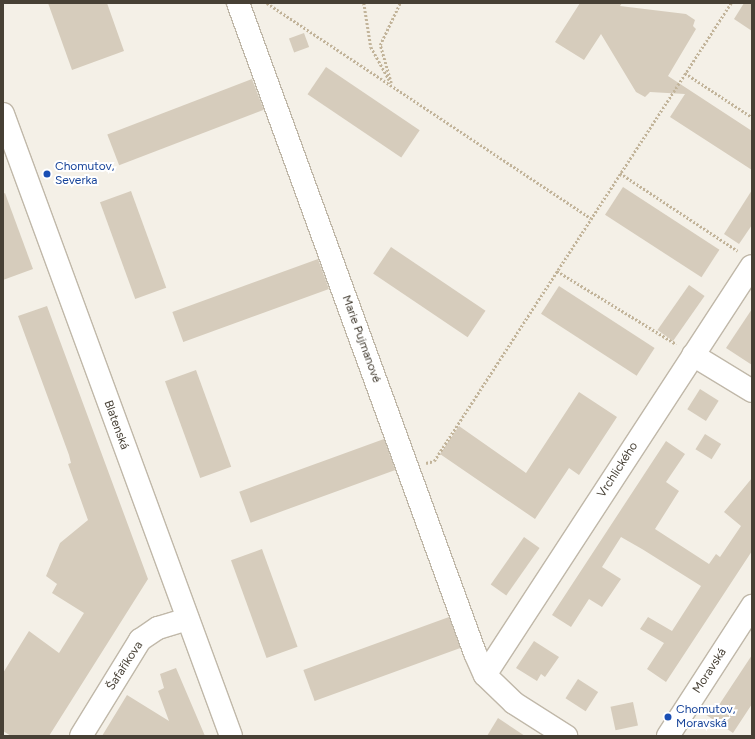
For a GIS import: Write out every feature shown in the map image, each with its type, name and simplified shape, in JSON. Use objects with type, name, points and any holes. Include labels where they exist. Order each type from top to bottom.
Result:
[{"type":"street","name":"Marie Pujmanové","points":[[238,3],[407,467],[485,675]]},
{"type":"street","name":"Blatenská","points":[[3,114],[231,736]]},
{"type":"street","name":"Vrchlického","points":[[485,675],[693,355],[749,261]]},
{"type":"street","points":[[693,355],[752,391]]},
{"type":"street","name":"Moravská","points":[[668,736],[752,606]]},
{"type":"street","name":"Šafaříkova","points":[[81,736],[140,640],[158,628],[188,619]]},
{"type":"street","points":[[485,675],[514,703],[566,736]]},
{"type":"path","points":[[267,3],[391,83],[591,218]]},
{"type":"path","points":[[364,3],[371,47],[391,83]]},
{"type":"path","points":[[391,83],[380,45],[400,3]]},
{"type":"path","points":[[407,467],[434,461],[731,3]]},
{"type":"path","points":[[685,74],[752,117]]},
{"type":"path","points":[[620,173],[749,261]]},
{"type":"path","points":[[557,271],[693,355]]},
{"type":"building","points":[[48,3],[107,3],[124,51],[72,70]]},
{"type":"building","points":[[580,3],[622,3],[620,6],[686,14],[695,20],[693,26],[696,29],[668,76],[752,131],[752,170],[670,117],[685,94],[650,92],[645,97],[636,92],[601,34],[584,60],[555,42]]},
{"type":"building","points":[[744,3],[752,3],[752,31],[734,19]]},
{"type":"building","points":[[304,33],[309,47],[294,53],[289,38]]},
{"type":"building","points":[[326,67],[420,130],[401,158],[308,94]]},
{"type":"building","points":[[252,79],[264,110],[119,165],[107,135]]},
{"type":"building","points":[[623,187],[719,250],[701,277],[605,215]]},
{"type":"building","points":[[752,190],[752,225],[739,244],[724,234]]},
{"type":"building","points":[[131,191],[166,288],[135,299],[100,202]]},
{"type":"building","points":[[5,193],[33,269],[3,280],[3,194]]},
{"type":"building","points":[[391,247],[486,311],[468,337],[373,274]]},
{"type":"building","points":[[318,259],[329,289],[183,342],[172,312]]},
{"type":"building","points":[[689,285],[705,296],[673,341],[657,330]]},
{"type":"building","points":[[559,286],[655,348],[637,376],[541,314]]},
{"type":"building","points":[[47,306],[148,579],[49,736],[11,736],[3,731],[3,673],[29,631],[59,653],[84,613],[52,593],[57,584],[46,576],[60,543],[88,520],[68,464],[71,463],[69,455],[18,316]]},
{"type":"building","points":[[752,309],[752,365],[726,348]]},
{"type":"building","points":[[196,370],[231,467],[200,478],[165,381]]},
{"type":"building","points":[[700,389],[719,401],[706,421],[687,409]]},
{"type":"building","points":[[579,392],[617,417],[579,475],[569,468],[535,519],[440,454],[459,426],[526,473]]},
{"type":"building","points":[[705,434],[721,444],[712,459],[695,449]]},
{"type":"building","points":[[384,439],[395,470],[251,523],[239,492]]},
{"type":"building","points":[[666,441],[685,454],[666,482],[679,491],[655,529],[709,564],[716,554],[720,557],[741,526],[724,512],[752,478],[752,551],[666,682],[647,669],[664,643],[640,629],[648,617],[672,631],[701,586],[642,549],[621,537],[602,567],[621,579],[602,607],[589,599],[571,627],[552,615]]},
{"type":"building","points":[[524,537],[540,548],[506,595],[491,585]]},
{"type":"building","points":[[262,549],[298,647],[267,658],[231,560]]},
{"type":"building","points":[[449,617],[460,648],[315,701],[303,670]]},
{"type":"building","points":[[534,641],[559,657],[545,677],[541,674],[537,681],[516,668]]},
{"type":"building","points":[[752,655],[752,704],[733,733],[699,710],[717,708]]},
{"type":"building","points":[[176,668],[205,736],[102,736],[127,695],[169,721],[158,691],[164,688],[160,674]]},
{"type":"building","points":[[578,679],[598,692],[586,711],[565,698]]},
{"type":"building","points":[[633,702],[638,725],[615,730],[611,707]]},
{"type":"building","points":[[498,718],[525,736],[487,736]]},
{"type":"place","name":"Chomutov, Severka","points":[[47,174]]},
{"type":"place","name":"Chomutov, Moravská","points":[[668,717]]}]
